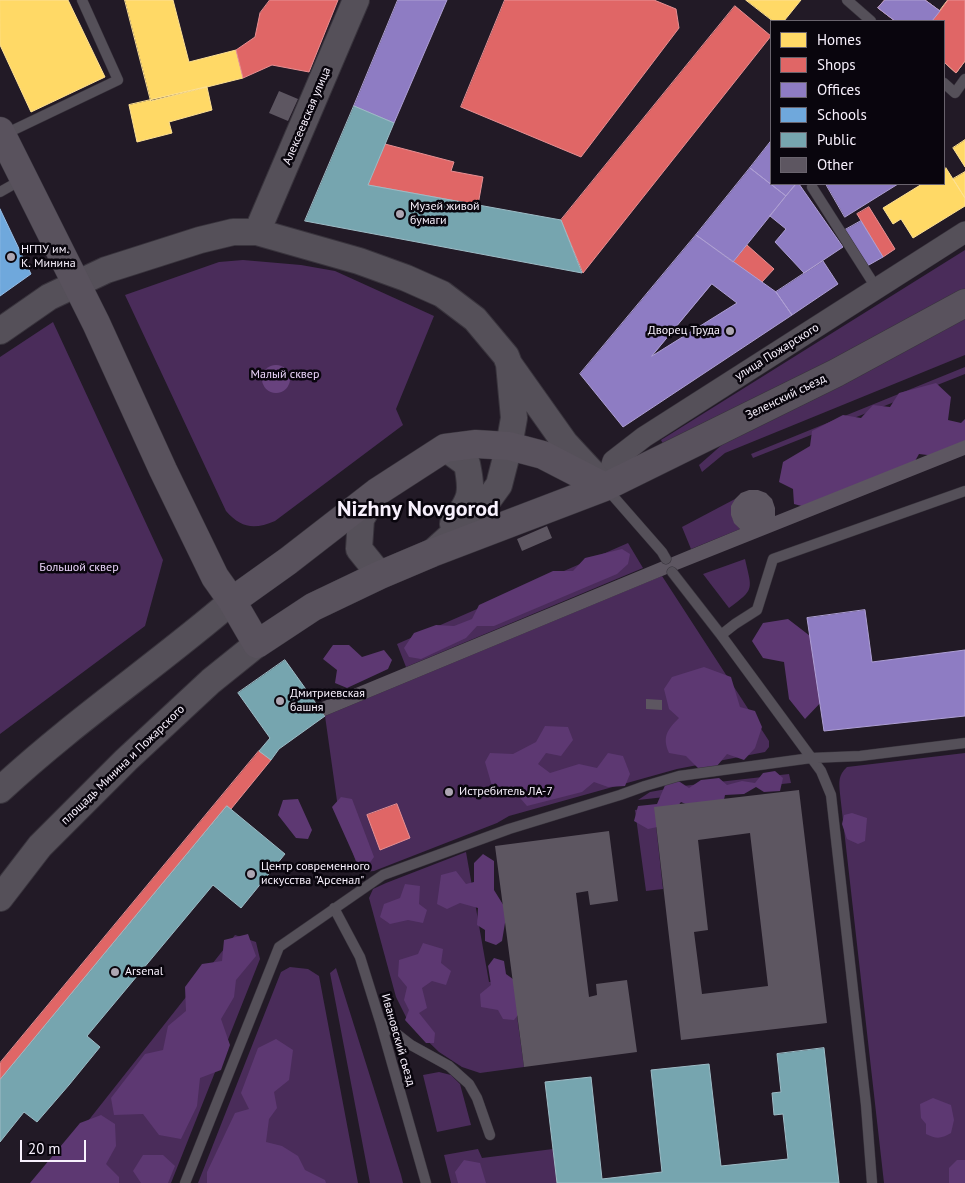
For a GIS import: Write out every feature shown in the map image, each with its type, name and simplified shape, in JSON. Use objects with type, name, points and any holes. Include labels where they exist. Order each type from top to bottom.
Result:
[{"type":"main road","points":[[2,140],[24,179],[76,284],[215,577],[232,601],[257,644]]},
{"type":"main road","name":"Зеленский съезд","points":[[605,487],[836,373],[965,303]]},
{"type":"main road","points":[[232,601],[288,561],[377,492],[445,448],[476,444],[509,446],[542,455],[605,487]]},
{"type":"main road","name":"площадь Минина и Пожарского","points":[[257,644],[313,607],[380,575],[432,552],[605,487]]},
{"type":"street","name":"Алексеевская улица","points":[[257,232],[356,0]]},
{"type":"street","name":"площадь Минина и Пожарского","points":[[0,331],[49,297],[106,270],[200,240],[233,232],[257,232],[359,261],[406,278],[442,294],[475,319],[506,356],[509,364],[565,443],[605,487]]},
{"type":"street","name":"улица Пожарского","points":[[605,487],[613,461],[644,437],[965,232]]},
{"type":"street","name":"площадь Минина и Пожарского","points":[[432,552],[482,507],[499,485],[514,418],[509,364]]},
{"type":"street","name":"площадь Минина и Пожарского","points":[[432,552],[467,505],[472,485],[467,464],[445,448]]},
{"type":"street","points":[[377,492],[362,519],[359,549],[380,575]]},
{"type":"street","points":[[0,790],[34,758],[232,601]]},
{"type":"street","name":"площадь Минина и Пожарского","points":[[0,898],[40,846],[126,760],[211,681],[257,644]]},
{"type":"lane","points":[[2,140],[118,80],[82,0]]},
{"type":"lane","points":[[846,0],[870,20]]},
{"type":"lane","points":[[945,84],[955,93],[965,79]]},
{"type":"lane","points":[[0,192],[24,179]]},
{"type":"lane","points":[[812,187],[877,289]]},
{"type":"lane","points":[[605,487],[666,559]]},
{"type":"lane","points":[[721,635],[757,610],[773,559],[965,491]]},
{"type":"lane","points":[[672,572],[821,771],[831,795],[866,1105],[872,1183]]},
{"type":"lane","points":[[185,1183],[279,947],[383,875],[509,829],[679,776],[811,758],[860,756],[965,744]]},
{"type":"lane","name":"Ивановский съезд","points":[[334,908],[360,957],[426,1183]]},
{"type":"lane","points":[[380,1021],[411,1045],[448,1066],[469,1084],[477,1098],[490,1135]]},
{"type":"green space","points":[[965,250],[965,290],[827,363],[663,444],[661,440]]},
{"type":"green space","name":"Малый сквер","points":[[243,260],[301,265],[335,271],[434,316],[396,409],[403,425],[275,521],[261,526],[243,524],[226,511],[125,295],[219,262]]},
{"type":"green space","points":[[965,318],[965,355],[725,453],[702,472],[699,465],[724,443]]},
{"type":"green space","name":"Большой сквер","points":[[53,322],[163,560],[145,626],[0,734],[0,357]]},
{"type":"green space","points":[[965,367],[965,374],[753,458],[751,454]]},
{"type":"green space","points":[[735,499],[732,515],[740,529],[691,549],[682,527]]},
{"type":"green space","points":[[628,543],[643,568],[406,667],[397,644]]},
{"type":"green space","points":[[745,559],[750,583],[749,588],[743,597],[729,608],[703,574]]},
{"type":"green space","points":[[662,576],[769,741],[769,747],[765,752],[677,769],[509,816],[497,823],[374,871],[364,872],[358,868],[338,808],[325,716]]},
{"type":"green space","points":[[965,753],[965,1183],[884,1183],[839,786],[840,779],[847,767]]},
{"type":"green space","points":[[789,774],[791,783],[638,800],[650,792],[683,786]]},
{"type":"green space","points":[[654,807],[663,889],[646,891],[635,810]]},
{"type":"green space","points":[[466,852],[489,982],[512,979],[524,1067],[480,1073],[462,1067],[439,1052],[409,1023],[396,997],[369,898],[373,889]]},
{"type":"green space","points":[[235,935],[256,942],[260,959],[171,1183],[39,1183]]},
{"type":"green space","points":[[290,967],[308,969],[319,976],[358,1183],[198,1183],[281,972]]},
{"type":"green space","points":[[336,968],[403,1183],[370,1183],[330,973]]},
{"type":"green space","points":[[439,1072],[451,1075],[460,1084],[471,1125],[437,1132],[423,1075]]},
{"type":"green space","points":[[478,1149],[482,1158],[553,1149],[557,1183],[451,1183],[444,1155]]},
{"type":"shaded area","points":[[276,365],[286,369],[290,379],[286,389],[276,393],[266,389],[262,379],[266,369]]},
{"type":"shaded area","points":[[936,383],[951,397],[948,420],[961,423],[965,419],[965,446],[936,456],[919,454],[910,470],[813,509],[794,504],[793,489],[779,482],[783,462],[810,446],[812,431],[843,415],[861,418],[873,405],[890,407],[899,393]]},
{"type":"shaded area","points":[[622,549],[630,554],[628,564],[617,574],[494,626],[477,626],[466,638],[421,659],[409,657],[404,648],[414,633],[436,625],[454,626],[472,619],[479,605],[553,571],[573,571],[585,558]]},
{"type":"shaded area","points":[[788,619],[814,639],[825,698],[805,719],[789,699],[784,662],[763,658],[752,641],[763,623]]},
{"type":"shaded area","points":[[333,645],[349,645],[362,657],[384,650],[392,660],[388,669],[347,688],[335,683],[337,670],[323,659]]},
{"type":"shaded area","points":[[704,667],[731,677],[740,707],[755,711],[762,727],[755,748],[744,760],[727,754],[717,766],[699,769],[686,756],[669,753],[666,742],[667,734],[671,726],[679,718],[669,709],[664,689],[672,677]]},
{"type":"shaded area","points":[[545,726],[568,727],[573,740],[561,756],[546,753],[538,764],[550,773],[579,764],[597,768],[608,753],[623,756],[630,774],[625,786],[608,787],[594,782],[582,792],[527,806],[515,792],[492,786],[485,762],[490,753],[513,754],[536,742]]},
{"type":"shaded area","points":[[775,771],[783,778],[780,791],[764,792],[756,787],[744,794],[725,795],[722,809],[697,809],[681,802],[662,826],[648,829],[634,821],[638,806],[657,804],[666,783],[677,780],[689,788],[701,780],[719,778],[727,785],[742,781],[755,783],[763,773]]},
{"type":"shaded area","points":[[341,797],[352,799],[374,857],[368,865],[358,865],[332,807]]},
{"type":"shaded area","points":[[298,799],[312,830],[308,839],[296,838],[278,815],[283,800]]},
{"type":"shaded area","points":[[852,813],[867,818],[865,841],[858,844],[847,839],[842,824],[844,815]]},
{"type":"shaded area","points":[[483,854],[494,861],[494,890],[507,911],[502,941],[496,945],[485,941],[485,930],[477,925],[478,908],[460,903],[447,909],[437,904],[441,875],[456,871],[466,884],[474,882],[474,863]]},
{"type":"shaded area","points":[[405,884],[420,886],[419,904],[427,910],[423,923],[408,920],[390,924],[380,917],[384,904],[400,898]]},
{"type":"shaded area","points":[[248,934],[256,956],[236,980],[234,997],[221,1019],[230,1045],[221,1070],[200,1078],[197,1106],[181,1139],[159,1135],[143,1114],[114,1115],[111,1098],[145,1054],[163,1050],[168,1026],[186,1011],[185,987],[202,964],[222,961],[224,940]]},
{"type":"shaded area","points":[[423,943],[443,949],[441,963],[451,971],[446,985],[432,981],[422,988],[427,1008],[419,1013],[435,1033],[434,1043],[426,1043],[405,1020],[409,1010],[404,1000],[407,987],[398,976],[399,960],[418,954]]},
{"type":"shaded area","points":[[494,958],[504,961],[506,974],[517,982],[522,1010],[514,1020],[503,1019],[498,1010],[481,1007],[480,994],[491,985],[488,966]]},
{"type":"shaded area","points":[[276,1039],[293,1050],[289,1080],[274,1092],[277,1108],[269,1119],[266,1142],[282,1146],[298,1156],[305,1170],[325,1180],[326,1183],[207,1183],[207,1172],[235,1113],[249,1109],[241,1093],[258,1048]]},
{"type":"shaded area","points":[[933,1098],[951,1105],[954,1120],[951,1133],[941,1137],[926,1134],[926,1124],[921,1118],[920,1104]]},
{"type":"shaded area","points":[[101,1115],[115,1124],[116,1146],[106,1164],[119,1177],[119,1183],[30,1183],[80,1123]]},
{"type":"shaded area","points":[[143,1155],[163,1155],[175,1166],[168,1183],[141,1183],[133,1171]]},
{"type":"shaded area","points":[[464,1160],[480,1163],[486,1183],[458,1183],[455,1172]]},
{"type":"shaded area","points":[[957,1160],[965,1160],[965,1183],[949,1183],[949,1168]]},
{"type":"building: Homes","points":[[0,0],[68,0],[105,77],[31,112],[0,45]]},
{"type":"building: Homes","points":[[125,0],[173,0],[189,62],[236,50],[243,78],[151,101]]},
{"type":"building: Homes","points":[[746,0],[801,0],[785,20],[772,20]]},
{"type":"building: Homes","points":[[948,0],[965,0],[965,61],[956,73],[945,63],[945,20],[933,20]]},
{"type":"building: Homes","points":[[207,87],[212,110],[169,122],[172,133],[137,142],[129,105]]},
{"type":"building: Homes","points":[[965,140],[965,167],[953,148]]},
{"type":"building: Homes","points":[[945,169],[965,198],[965,206],[913,238],[901,219],[893,224],[883,208],[920,185],[945,185]]},
{"type":"building: Homes","points":[[965,172],[965,198],[953,179]]},
{"type":"building: Shops","points":[[270,0],[338,0],[309,72],[272,65],[243,78],[236,50],[255,37],[260,13]]},
{"type":"building: Shops","points":[[505,0],[654,0],[676,9],[679,28],[581,157],[461,107]]},
{"type":"building: Shops","points":[[885,0],[925,0],[940,11],[948,0],[965,0],[965,61],[956,73],[945,63],[945,20],[894,20],[878,8]]},
{"type":"building: Shops","points":[[735,6],[770,35],[583,273],[561,220]]},
{"type":"building: Shops","points":[[385,144],[454,162],[451,171],[483,177],[478,205],[368,185]]},
{"type":"building: Shops","points":[[869,207],[895,249],[883,257],[857,214]]},
{"type":"building: Shops","points":[[747,245],[774,269],[762,282],[733,262]]},
{"type":"building: Shops","points":[[259,751],[271,760],[231,809],[227,806],[0,1080],[0,1063]]},
{"type":"building: Shops","points":[[397,804],[410,838],[380,850],[367,815]]},
{"type":"building: Offices","points":[[398,0],[447,0],[394,123],[354,106]]},
{"type":"building: Offices","points":[[885,0],[925,0],[940,11],[933,20],[894,20],[878,8]]},
{"type":"building: Offices","points":[[770,142],[770,184],[750,168]]},
{"type":"building: Offices","points":[[750,168],[786,196],[733,262],[696,235]]},
{"type":"building: Offices","points":[[772,185],[795,185],[786,196]]},
{"type":"building: Offices","points":[[795,185],[800,185],[843,247],[804,273],[775,242],[786,229],[770,216]]},
{"type":"building: Offices","points":[[827,185],[896,185],[845,217]]},
{"type":"building: Offices","points":[[861,221],[883,257],[867,266],[845,230]]},
{"type":"building: Offices","name":"Дворец Труда","points":[[696,235],[776,292],[792,315],[623,427],[580,374]],"holes":[[[712,284],[737,303],[652,356]]]},
{"type":"building: Offices","points":[[823,261],[838,284],[792,315],[776,292]]},
{"type":"building: Offices","points":[[865,610],[872,662],[965,650],[965,716],[824,731],[807,618]]},
{"type":"building: Schools","name":"НГПУ им. К. Минина","points":[[0,209],[31,274],[0,296]]},
{"type":"building: Public","points":[[354,106],[394,123],[368,185],[561,220],[582,273],[305,221]]},
{"type":"building: Public","points":[[285,660],[325,716],[279,749],[271,760],[259,751],[270,738],[238,693]]},
{"type":"building: Public","name":"Arsenal","points":[[227,806],[285,854],[241,908],[213,885],[87,1036],[100,1047],[69,1085],[37,1122],[24,1112],[0,1142],[0,1080]]},
{"type":"building: Public","points":[[824,1048],[839,1183],[557,1183],[545,1082],[591,1077],[602,1179],[662,1172],[651,1070],[709,1064],[721,1166],[788,1159],[783,1114],[774,1115],[772,1093],[781,1092],[777,1054]]},
{"type":"building: Other","points":[[279,91],[298,99],[288,121],[269,113]]},
{"type":"building: Other","points":[[965,440],[965,455],[672,572],[325,716],[317,704],[740,529],[734,523],[731,515],[731,506],[741,493],[749,490],[758,490],[766,493],[772,499],[775,516]]},
{"type":"building: Other","points":[[547,526],[552,538],[522,551],[517,539]]},
{"type":"building: Other","points":[[646,699],[662,700],[662,710],[646,709]]},
{"type":"building: Other","points":[[799,790],[827,1023],[681,1040],[654,807]],"holes":[[[750,833],[768,986],[702,994],[694,932],[708,930],[698,840]]]},
{"type":"building: Other","points":[[609,831],[618,901],[590,905],[588,891],[576,893],[589,997],[597,995],[596,984],[627,980],[637,1052],[524,1067],[495,846]]},
{"type":"place","name":"Музей живой бумаги","points":[[400,214]]},
{"type":"place","name":"НГПУ им. К. Минина","points":[[11,257]]},
{"type":"place","name":"Дворец Труда","points":[[730,331]]},
{"type":"place","name":"Дмитриевская башня","points":[[280,701]]},
{"type":"place","name":"Истребитель ЛА-7","points":[[449,792]]},
{"type":"place","name":"Центр современного искусства \"Арсенал\"","points":[[251,874]]},
{"type":"place","name":"Arsenal","points":[[115,972]]},
{"type":"district","name":"Nizhny Novgorod","points":[[418,510]]}]
